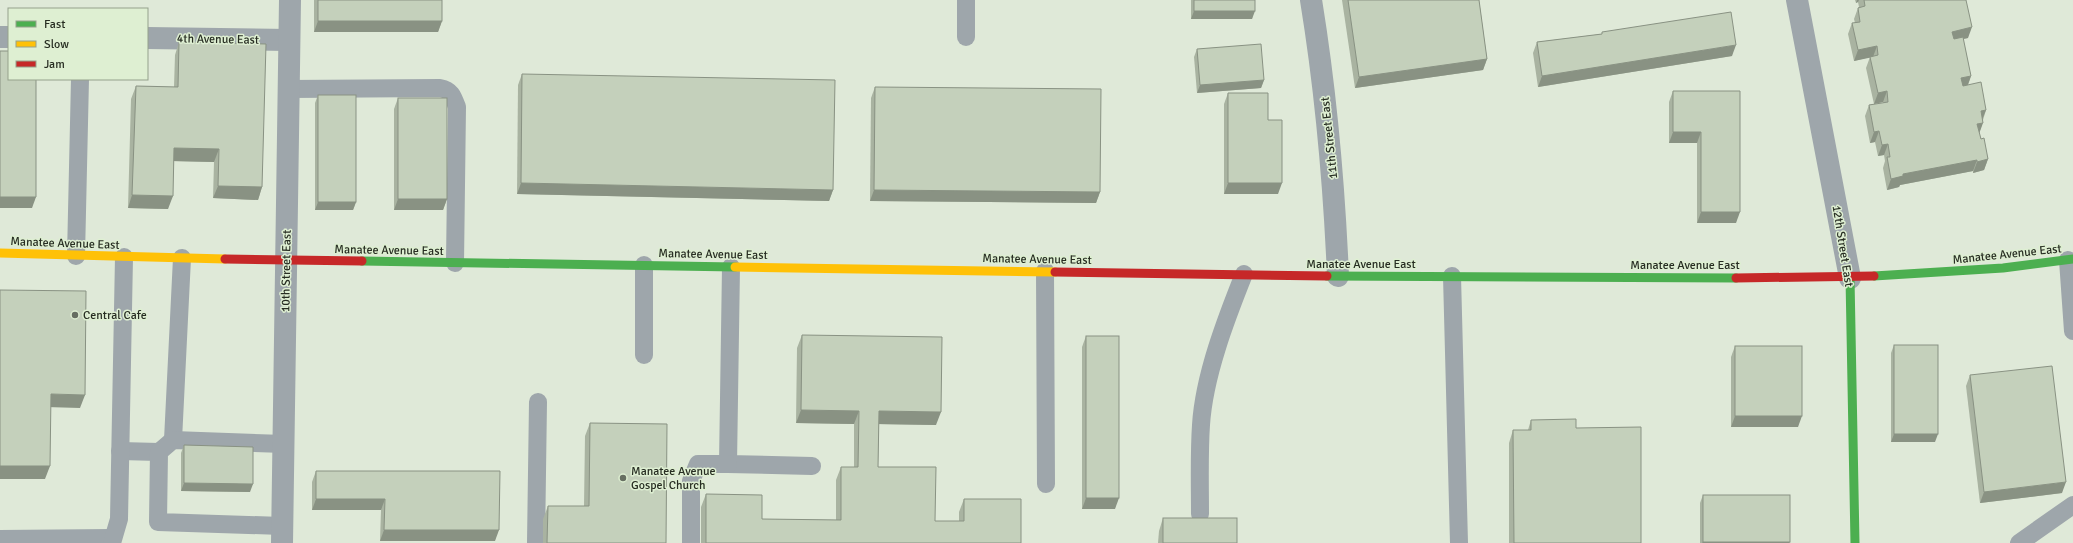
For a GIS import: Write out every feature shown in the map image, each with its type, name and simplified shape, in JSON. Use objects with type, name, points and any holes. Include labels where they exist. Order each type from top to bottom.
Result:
[{"type":"main road","name":"Manatee Avenue East","points":[[0,253],[76,256],[455,263],[1338,276],[1850,278],[2003,268],[2071,260]]},
{"type":"main road","name":"12th Street East","points":[[1850,278],[1855,543]]},
{"type":"street","name":"10th Street East","points":[[282,534],[290,0]]},
{"type":"street","name":"11th Street East","points":[[1311,0],[1319,50],[1332,164],[1338,276]]},
{"type":"street","name":"12th Street East","points":[[1797,0],[1850,278]]},
{"type":"street","name":"4th Avenue East","points":[[148,38],[289,40]]},
{"type":"lane","points":[[966,0],[966,37]]},
{"type":"lane","points":[[76,256],[80,80]]},
{"type":"lane","points":[[288,89],[440,88],[448,90],[453,95],[456,107],[455,263]]},
{"type":"lane","points":[[0,539],[112,541],[119,519],[124,257]]},
{"type":"lane","points":[[173,440],[182,258]]},
{"type":"lane","points":[[2071,260],[2073,331]]},
{"type":"lane","points":[[644,265],[644,354]]},
{"type":"lane","points":[[728,464],[731,267]]},
{"type":"lane","points":[[1045,271],[1046,484]]},
{"type":"lane","points":[[1200,514],[1201,424],[1206,391],[1228,312],[1244,274]]},
{"type":"lane","points":[[1452,276],[1459,543]]},
{"type":"lane","points":[[536,543],[538,402]]},
{"type":"lane","points":[[120,451],[159,452],[173,440],[284,444]]},
{"type":"lane","points":[[159,452],[158,522],[282,534]]},
{"type":"lane","points":[[691,543],[691,481],[698,464],[812,466]]},
{"type":"lane","points":[[2019,543],[2073,505]]},
{"type":"building","points":[[318,0],[442,0],[442,21],[318,21]]},
{"type":"building","points":[[1194,0],[1255,0],[1255,11],[1194,11]]},
{"type":"building","points":[[1348,0],[1479,0],[1487,59],[1359,77]]},
{"type":"building","points":[[1864,0],[1966,0],[1972,27],[1952,32],[1954,39],[1963,37],[1971,76],[1961,78],[1963,86],[1981,82],[1986,110],[1981,111],[1983,123],[1977,124],[1981,139],[1984,138],[1988,159],[1903,174],[1903,176],[1891,179],[1887,157],[1890,157],[1888,144],[1882,145],[1879,131],[1874,132],[1869,105],[1888,102],[1887,91],[1878,93],[1870,57],[1878,55],[1877,46],[1858,50],[1852,23],[1860,22],[1858,8],[1865,6]]},
{"type":"building","points":[[1731,12],[1736,45],[1542,76],[1537,42],[1602,34],[1602,32]]},
{"type":"building","points":[[179,42],[266,44],[262,187],[218,186],[219,149],[174,148],[173,196],[132,195],[136,86],[178,87]]},
{"type":"building","points":[[1261,44],[1264,80],[1200,85],[1197,49]]},
{"type":"building","points":[[0,51],[8,51],[8,80],[36,80],[36,197],[0,197]]},
{"type":"building","points":[[522,74],[835,80],[833,190],[521,183]]},
{"type":"building","points":[[875,87],[1101,89],[1100,192],[874,190]]},
{"type":"building","points":[[1673,91],[1740,91],[1740,212],[1701,212],[1701,132],[1673,132]]},
{"type":"building","points":[[1228,93],[1268,93],[1268,120],[1282,120],[1282,183],[1228,183]]},
{"type":"building","points":[[318,95],[356,95],[356,202],[318,202]]},
{"type":"building","points":[[398,98],[447,98],[447,199],[398,199]]},
{"type":"building","points":[[0,290],[86,291],[85,395],[51,394],[50,466],[0,466]]},
{"type":"building","points":[[802,335],[942,337],[941,412],[879,411],[878,467],[936,467],[935,521],[964,521],[964,499],[1021,499],[1021,543],[706,543],[706,494],[762,495],[762,519],[841,520],[841,467],[858,467],[859,411],[801,410]]},
{"type":"building","points":[[1086,336],[1119,336],[1119,498],[1086,498]]},
{"type":"building","points":[[1894,345],[1938,345],[1938,434],[1894,434]]},
{"type":"building","points":[[1735,346],[1802,346],[1802,416],[1735,416]]},
{"type":"building","points":[[2052,366],[2066,482],[1984,492],[1970,375]]},
{"type":"building","points":[[1576,419],[1576,428],[1641,427],[1641,543],[1514,543],[1513,430],[1531,430],[1531,420]]},
{"type":"building","name":"Manatee Avenue Gospel Church","points":[[590,423],[667,424],[666,543],[547,543],[548,506],[589,506]]},
{"type":"building","points":[[184,445],[253,447],[253,484],[184,483]]},
{"type":"building","points":[[316,471],[500,471],[499,530],[384,530],[385,499],[316,499]]},
{"type":"building","points":[[1703,495],[1790,495],[1790,542],[1703,542]]},
{"type":"building","points":[[1163,518],[1237,518],[1237,543],[1163,543]]},
{"type":"traffic: fast","points":[[1874,276],[2003,268],[2073,259]]},
{"type":"traffic: fast","points":[[362,261],[735,267]]},
{"type":"traffic: fast","points":[[1327,276],[1736,278]]},
{"type":"traffic: fast","points":[[1850,278],[1855,543]]},
{"type":"traffic: slow","points":[[0,253],[225,259]]},
{"type":"traffic: slow","points":[[735,267],[1055,272]]},
{"type":"traffic: jam","points":[[225,259],[362,261]]},
{"type":"traffic: jam","points":[[1055,272],[1327,276]]},
{"type":"traffic: jam","points":[[1736,278],[1874,276]]},
{"type":"place","name":"Central Cafe","points":[[75,315]]},
{"type":"place","name":"Manatee Avenue Gospel Church","points":[[623,478]]}]
